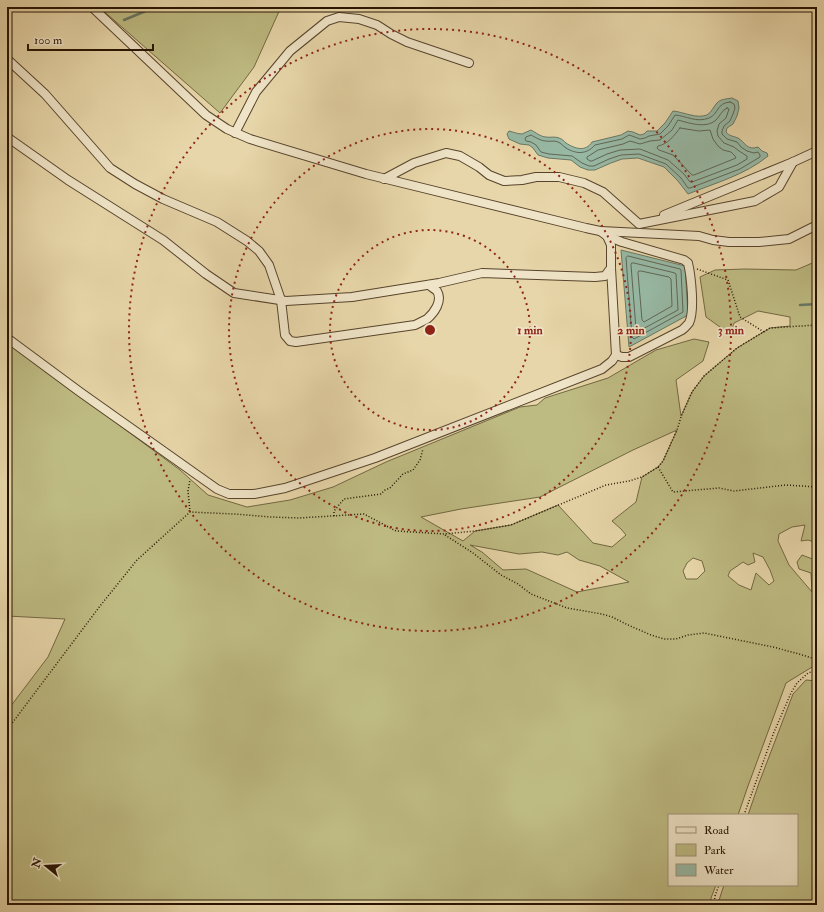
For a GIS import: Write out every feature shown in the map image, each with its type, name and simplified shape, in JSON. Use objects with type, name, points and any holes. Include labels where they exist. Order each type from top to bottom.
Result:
[{"type":"lane","points":[[92,7],[206,115],[227,129],[250,139],[366,174],[610,234],[699,236],[729,242],[759,242],[789,239],[817,225]]},
{"type":"lane","points":[[234,132],[256,92],[290,51],[327,21],[339,17],[359,19],[377,25],[406,42],[469,63]]},
{"type":"lane","points":[[7,59],[46,94],[110,168],[134,184],[163,199],[217,222],[247,240],[259,251],[269,265],[281,300],[285,335],[290,341],[296,342],[416,325],[426,320],[437,306],[439,299],[437,291],[429,285]]},
{"type":"lane","points":[[7,138],[68,180],[163,240],[206,274],[234,293],[286,301],[352,297],[429,285],[482,274],[595,277],[605,276],[611,268]]},
{"type":"lane","points":[[610,234],[661,216],[817,151]]},
{"type":"lane","points":[[384,179],[414,163],[446,153],[460,156],[479,167],[489,175],[504,181],[522,180],[536,177],[559,177],[584,183],[603,192],[638,224]]},
{"type":"lane","points":[[638,224],[755,201],[779,187],[793,162]]},
{"type":"lane","points":[[610,234],[622,242],[684,260],[688,263],[693,303],[688,323],[682,330],[629,357],[616,355]]},
{"type":"lane","points":[[7,338],[80,392],[217,489],[229,494],[254,494],[285,488],[375,458],[602,369],[612,361],[616,355],[610,234]]},
{"type":"path","points":[[688,265],[728,280],[740,317],[764,332]]},
{"type":"path","points":[[7,730],[100,606],[137,560],[190,512],[299,518],[364,514],[396,531],[444,534],[511,525],[606,485],[642,477],[658,467],[663,461],[692,392],[704,376],[737,348],[770,328],[817,325]]},
{"type":"path","points":[[334,516],[334,511],[344,499],[381,494],[390,488],[404,474],[413,470],[420,460],[425,439]]},
{"type":"path","points":[[658,467],[673,492],[719,488],[734,491],[786,484],[817,487]]},
{"type":"path","points":[[190,512],[188,491],[191,471]]},
{"type":"path","points":[[444,534],[473,553],[501,575],[518,584],[531,594],[567,608],[612,617],[651,635],[664,639],[676,639],[688,635],[704,633],[773,647],[812,658],[817,662]]},
{"type":"path","points":[[744,814],[774,732],[791,693],[797,683],[808,674],[817,670]]},
{"type":"path","points":[[714,905],[719,886]]},
{"type":"green space","points":[[99,7],[281,7],[254,67],[220,113]]},
{"type":"green space","points":[[817,261],[817,433],[812,434],[817,438],[817,543],[808,540],[801,541],[805,525],[792,527],[779,534],[778,541],[789,565],[812,592],[811,573],[799,569],[797,562],[802,555],[815,560],[817,566],[817,664],[786,683],[738,814],[668,814],[668,886],[716,886],[711,898],[711,905],[7,905],[7,711],[48,657],[65,619],[7,616],[7,342],[180,470],[208,495],[247,507],[290,500],[333,487],[386,462],[520,407],[537,405],[545,398],[608,378],[656,350],[694,339],[709,342],[703,361],[676,380],[681,416],[692,392],[704,376],[737,348],[770,328],[790,326],[790,317],[758,311],[734,323],[731,335],[706,317],[700,277],[715,270],[796,270]],"holes":[[[677,430],[663,461],[658,467],[642,477],[636,502],[612,521],[626,535],[612,547],[593,543],[558,505],[511,525],[475,531],[463,541],[421,517],[461,509],[540,497],[633,450]],[[470,545],[519,554],[542,552],[558,555],[567,552],[579,560],[600,566],[629,582],[577,592],[526,569],[503,570],[482,552]],[[753,553],[763,557],[774,581],[769,585],[756,573],[751,590],[739,585],[728,576],[730,571],[743,562],[748,565],[755,562]],[[693,558],[702,561],[705,571],[697,579],[686,579],[683,571],[687,563]]]},
{"type":"green space","points":[[806,680],[817,681],[817,905],[718,905],[724,886],[798,886],[798,814],[748,814],[793,694]]},
{"type":"water","points":[[732,98],[738,101],[739,108],[733,124],[727,128],[726,132],[738,138],[751,148],[758,147],[767,153],[768,156],[759,163],[740,173],[688,194],[664,167],[638,158],[622,159],[595,170],[588,170],[580,167],[571,160],[548,158],[538,155],[529,145],[520,144],[509,139],[507,134],[509,131],[522,134],[531,130],[542,136],[557,137],[573,147],[584,148],[592,142],[621,135],[628,131],[640,135],[647,131],[657,131],[665,123],[673,111],[694,116],[707,115],[718,102],[724,99]]},
{"type":"water","points":[[621,250],[685,266],[688,315],[629,347]]},
{"type":"waterway","points":[[124,20],[153,8],[200,9],[204,7]]},
{"type":"waterway","points":[[800,305],[817,304]]}]
